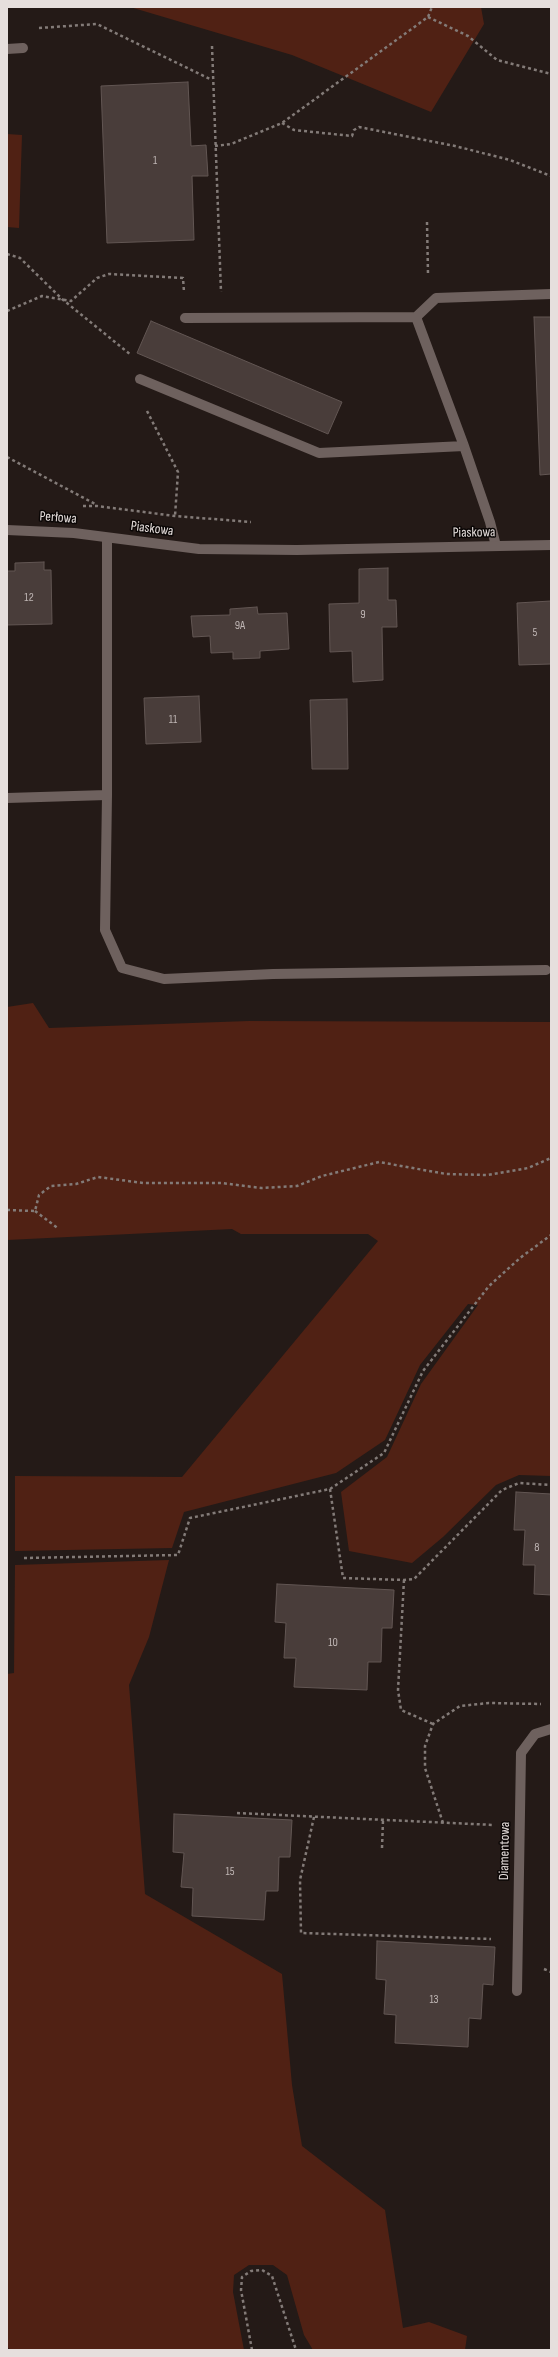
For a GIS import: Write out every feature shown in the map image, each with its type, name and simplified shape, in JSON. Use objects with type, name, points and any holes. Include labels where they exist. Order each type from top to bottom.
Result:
[{"type":"street","points":[[7,49],[23,48]]},
{"type":"street","points":[[185,318],[416,317],[436,298],[551,294]]},
{"type":"street","points":[[416,317],[464,446],[490,522],[496,546]]},
{"type":"street","points":[[140,380],[319,453],[464,446]]},
{"type":"street","name":"Perłowa","points":[[7,530],[74,532],[107,538]]},
{"type":"street","points":[[107,538],[107,795],[105,930],[122,968],[164,979],[273,974],[546,970]]},
{"type":"street","name":"Piaskowa","points":[[107,538],[199,549],[297,550],[551,545]]},
{"type":"street","points":[[7,798],[107,795]]},
{"type":"street","name":"Diamentowa","points":[[517,1991],[521,1753],[535,1734],[551,1729]]},
{"type":"path","points":[[215,146],[232,144],[282,123],[428,17],[432,7]]},
{"type":"path","points":[[428,17],[468,36],[497,60],[551,74]]},
{"type":"path","points":[[23,48],[22,28],[98,24],[212,80]]},
{"type":"path","points":[[212,46],[212,80],[222,318]]},
{"type":"path","points":[[282,123],[294,130],[352,136],[354,130],[359,126],[455,146],[510,160],[551,176]]},
{"type":"path","points":[[427,222],[428,258]]},
{"type":"path","points":[[7,254],[20,258],[62,299],[136,358]]},
{"type":"path","points":[[7,311],[42,296],[71,301],[97,278],[109,274],[183,278],[185,318]]},
{"type":"path","points":[[146,408],[178,472],[175,516]]},
{"type":"path","points":[[7,457],[98,506]]},
{"type":"path","points":[[75,507],[98,506],[175,516],[253,522]]},
{"type":"path","points":[[35,1211],[39,1195],[51,1186],[76,1184],[98,1177],[144,1182],[221,1182],[261,1188],[297,1186],[322,1176],[379,1162],[446,1174],[488,1176],[528,1168],[551,1158]]},
{"type":"path","points":[[7,1210],[35,1211],[59,1229]]},
{"type":"path","points":[[24,1558],[178,1555],[190,1518],[330,1489],[384,1453],[423,1371],[489,1286],[520,1258],[551,1235]]},
{"type":"path","points":[[330,1489],[343,1578],[404,1580],[414,1579],[502,1490],[518,1484],[551,1485]]},
{"type":"path","points":[[404,1580],[398,1690],[401,1710],[433,1724]]},
{"type":"path","points":[[443,1823],[425,1768],[425,1746],[433,1724],[460,1706],[489,1702],[543,1704]]},
{"type":"path","points":[[237,1813],[520,1827]]},
{"type":"path","points":[[314,1817],[300,1880],[301,1933],[495,1940]]},
{"type":"path","points":[[382,1848],[383,1820]]},
{"type":"path","points":[[252,2350],[241,2290],[242,2277],[251,2271],[262,2270],[272,2276],[296,2350]]},
{"type":"shaded area","points":[[130,7],[481,7],[484,24],[431,112],[292,55]]},
{"type":"shaded area","points":[[7,134],[22,135],[19,228],[7,227]]},
{"type":"shaded area","points":[[33,1003],[49,1028],[249,1021],[551,1022],[551,1476],[519,1475],[496,1485],[443,1537],[412,1563],[349,1551],[341,1492],[387,1457],[421,1384],[478,1305],[468,1304],[420,1365],[385,1440],[336,1473],[184,1512],[172,1548],[15,1551],[15,1476],[182,1477],[378,1241],[368,1234],[241,1234],[232,1229],[7,1240],[7,1007]]},
{"type":"shaded area","points":[[169,1560],[149,1637],[129,1685],[145,1894],[282,1974],[292,2085],[302,2146],[385,2210],[403,2328],[429,2322],[467,2336],[465,2350],[313,2350],[304,2335],[287,2275],[273,2265],[249,2265],[234,2275],[233,2292],[244,2350],[11,2350],[7,2347],[7,1674],[14,1673],[15,1565]]},
{"type":"building","points":[[188,82],[191,146],[206,145],[208,176],[192,176],[194,240],[107,243],[101,86]]},
{"type":"building","points":[[534,317],[551,317],[551,474],[540,475]]},
{"type":"building","points":[[151,321],[342,402],[328,434],[137,353]]},
{"type":"building","points":[[44,562],[44,570],[51,570],[52,624],[7,625],[7,571],[15,571],[15,563]]},
{"type":"building","points":[[388,568],[388,600],[396,600],[397,627],[382,627],[383,680],[353,682],[352,651],[330,652],[329,604],[359,603],[359,569]]},
{"type":"building","points":[[551,601],[551,664],[519,665],[517,603]]},
{"type":"building","points":[[257,607],[258,614],[287,613],[289,649],[260,651],[260,658],[233,659],[233,652],[211,653],[210,636],[193,637],[191,616],[230,615],[230,609]]},
{"type":"building","points":[[199,696],[201,742],[146,744],[144,698]]},
{"type":"building","points":[[347,699],[348,769],[312,769],[310,700]]},
{"type":"building","points":[[516,1492],[551,1494],[551,1595],[534,1594],[535,1565],[523,1565],[525,1530],[514,1530]]},
{"type":"building","points":[[277,1584],[394,1590],[392,1628],[382,1628],[381,1662],[368,1662],[367,1690],[294,1687],[296,1658],[284,1658],[286,1623],[275,1622]]},
{"type":"building","points":[[174,1814],[292,1820],[290,1857],[279,1857],[278,1891],[266,1891],[264,1920],[192,1916],[193,1888],[181,1887],[184,1853],[173,1852]]},
{"type":"building","points":[[377,1941],[495,1947],[493,1985],[483,1984],[481,2019],[469,2018],[468,2047],[395,2043],[396,2015],[384,2014],[386,1980],[376,1979]]}]
